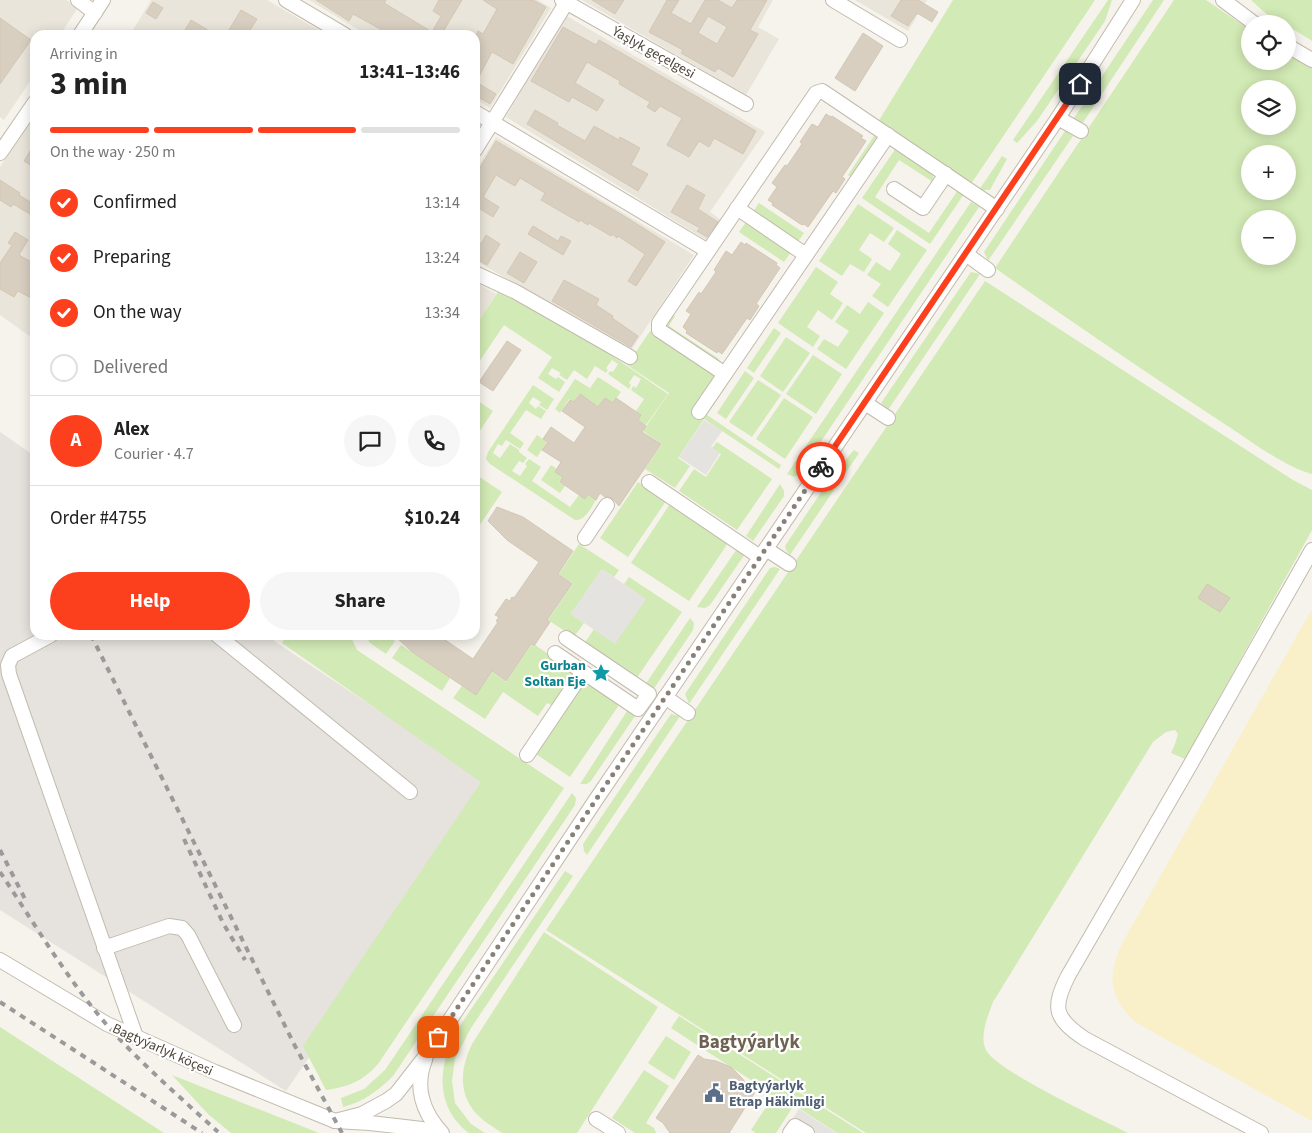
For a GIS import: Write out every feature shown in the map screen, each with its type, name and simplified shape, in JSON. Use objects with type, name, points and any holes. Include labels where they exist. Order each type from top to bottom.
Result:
[{"type":"street","points":[[78,0],[95,13]]},
{"type":"street","points":[[83,30],[104,0]]},
{"type":"street","points":[[286,0],[337,30]]},
{"type":"street","points":[[833,0],[900,40]]},
{"type":"street","points":[[335,1121],[362,1114],[396,1094],[428,1053],[665,697],[1058,118],[1133,0]]},
{"type":"street","points":[[1223,0],[1243,15]]},
{"type":"street","points":[[480,142],[566,1]]},
{"type":"street","name":"Ýaşlyk geçelgesi","points":[[566,1],[746,104]]},
{"type":"street","points":[[1296,51],[1312,60]]},
{"type":"street","points":[[725,374],[662,332],[659,327],[660,321],[816,93],[825,93],[997,209]]},
{"type":"street","points":[[0,154],[30,109]]},
{"type":"street","points":[[480,115],[708,251]]},
{"type":"street","points":[[1058,118],[1081,131]]},
{"type":"street","points":[[699,412],[888,135]]},
{"type":"street","points":[[894,189],[922,208],[946,174]]},
{"type":"street","points":[[737,208],[806,255]]},
{"type":"street","points":[[966,254],[988,270]]},
{"type":"street","points":[[480,275],[516,292],[630,357]]},
{"type":"street","points":[[865,403],[888,418]]},
{"type":"street","points":[[649,482],[763,553],[789,564]]},
{"type":"street","points":[[585,538],[607,505]]},
{"type":"street","points":[[1261,1133],[1085,1039],[1062,1020],[1058,1010],[1058,1000],[1068,976],[1312,550]]},
{"type":"street","points":[[555,653],[638,709],[644,701],[649,694],[566,638]]},
{"type":"street","points":[[42,640],[12,656],[8,665],[9,674],[136,1037]]},
{"type":"street","points":[[223,640],[410,792]]},
{"type":"street","points":[[527,755],[583,672]]},
{"type":"street","points":[[665,697],[688,712]]},
{"type":"street","points":[[644,701],[657,710]]},
{"type":"street","points":[[104,948],[169,926],[182,928],[188,935],[234,1024]]},
{"type":"street","name":"Bagtyýarlyk köçesi","points":[[0,960],[107,1024],[215,1072],[335,1121],[422,1129],[435,1133]]},
{"type":"street","points":[[428,1053],[421,1069],[419,1082],[421,1096],[425,1110],[432,1123],[442,1133]]},
{"type":"street","points":[[596,1119],[618,1133]]},
{"type":"street","points":[[790,1133],[795,1126],[807,1133]]},
{"type":"shaded area","points":[[0,0],[67,0],[77,9],[63,30],[30,30],[30,81],[4,120],[0,117]]},
{"type":"shaded area","points":[[151,0],[267,0],[318,30],[133,30]]},
{"type":"shaded area","points":[[309,0],[538,0],[551,8],[490,108],[480,102],[480,30],[359,30]]},
{"type":"shaded area","points":[[582,0],[773,0],[758,27],[779,39],[746,95]]},
{"type":"shaded area","points":[[855,0],[927,0],[908,31]]},
{"type":"shaded area","points":[[565,15],[765,132],[710,212],[721,220],[706,240],[506,117]]},
{"type":"shaded area","points":[[30,125],[30,336],[0,315],[0,167]]},
{"type":"shaded area","points":[[496,137],[694,255],[630,352],[480,263],[480,164]]},
{"type":"shaded area","points":[[480,285],[496,294],[480,318]]},
{"type":"shaded area","points":[[704,420],[722,431],[711,447],[720,453],[706,475],[679,457]]},
{"type":"shaded area","points":[[0,432],[30,453],[30,640],[275,640],[494,787],[286,1091],[0,910]]},
{"type":"shaded area","points":[[602,569],[646,599],[615,644],[571,614]]},
{"type":"shaded area","points":[[799,1109],[836,1133],[783,1133]]},
{"type":"green space","points":[[953,0],[1095,0],[971,184],[878,122]]},
{"type":"green space","points":[[1108,0],[1112,0],[1105,21],[1037,121],[1017,143],[1013,140]]},
{"type":"green space","points":[[1153,0],[1164,0],[1082,124],[1074,118]]},
{"type":"green space","points":[[1174,0],[1206,0],[1241,24],[1241,70],[1296,70],[1296,58],[1312,67],[1312,474],[1289,465],[1265,451],[995,268]]},
{"type":"green space","points":[[1251,0],[1312,0],[1312,41],[1296,31],[1296,15],[1269,15]]},
{"type":"green space","points":[[1065,131],[1073,136],[988,261],[984,252]]},
{"type":"green space","points":[[874,136],[878,139],[852,178],[848,175]]},
{"type":"green space","points":[[896,148],[932,173],[934,180],[933,182],[899,160],[875,197],[929,233],[958,190],[964,194],[930,244],[862,198]]},
{"type":"green space","points":[[1002,156],[1007,159],[990,190],[979,190]]},
{"type":"green space","points":[[971,202],[979,207],[799,474],[794,477],[787,474]]},
{"type":"green space","points":[[759,203],[804,233],[797,243],[752,213]]},
{"type":"green space","points":[[858,204],[894,228],[884,242],[870,233],[859,250],[872,259],[864,272],[850,264],[842,276],[819,261]]},
{"type":"green space","points":[[746,222],[791,252],[784,262],[739,232]]},
{"type":"green space","points":[[897,230],[927,250],[888,307],[872,296],[881,284],[867,275],[876,262],[890,271],[901,254],[888,244]]},
{"type":"green space","points":[[816,267],[838,282],[830,294],[843,303],[832,320],[818,310],[807,327],[820,336],[813,347],[778,323]]},
{"type":"green space","points":[[971,272],[980,274],[888,410],[881,403]]},
{"type":"green space","points":[[985,281],[1293,480],[1312,490],[1312,530],[1185,759],[1171,753],[1178,734],[1175,730],[1166,732],[1153,742],[993,1002],[987,1020],[983,1039],[986,1050],[994,1059],[1029,1082],[1128,1133],[866,1133],[546,930]]},
{"type":"green space","points":[[498,292],[571,328],[668,394],[646,425],[638,420],[641,415],[636,411],[644,399],[631,390],[633,386],[636,388],[641,379],[634,375],[629,383],[631,385],[629,389],[608,374],[610,371],[613,372],[618,364],[612,360],[606,368],[608,370],[606,373],[595,366],[587,379],[574,370],[567,380],[559,375],[561,373],[552,368],[548,374],[556,379],[558,377],[565,382],[559,392],[538,378],[552,357],[504,325],[480,361],[480,319]]},
{"type":"green space","points":[[868,302],[884,313],[846,369],[817,349],[824,339],[838,347],[849,331],[835,322],[847,305],[860,314]]},
{"type":"green space","points":[[670,312],[675,316],[669,326],[719,359],[716,363],[662,324]]},
{"type":"green space","points":[[763,325],[766,327],[707,415],[781,465],[779,469],[704,419],[678,458],[690,466],[675,488],[645,469],[662,444],[643,431],[669,393],[627,365],[650,331],[717,376]]},
{"type":"green space","points":[[774,328],[781,333],[754,373],[747,368]]},
{"type":"green space","points":[[786,337],[810,353],[783,392],[760,376]]},
{"type":"green space","points":[[813,355],[842,374],[816,414],[786,394]]},
{"type":"green space","points":[[745,371],[754,378],[726,419],[717,413]]},
{"type":"green space","points":[[598,377],[621,392],[613,403],[605,398],[598,407],[579,394],[574,402],[569,399],[560,413],[555,409],[575,379],[590,388]]},
{"type":"green space","points":[[758,380],[781,395],[752,437],[729,422]]},
{"type":"green space","points":[[533,385],[554,399],[547,410],[539,405],[541,402],[533,397],[529,403],[536,409],[538,406],[546,411],[541,419],[526,410],[510,433],[524,443],[520,449],[506,440],[502,446],[498,444],[493,453],[500,458],[510,444],[519,450],[527,458],[523,463],[519,461],[512,471],[520,476],[527,466],[525,464],[529,459],[541,467],[532,481],[570,507],[579,495],[585,499],[588,494],[596,500],[587,513],[579,520],[575,520],[490,464],[486,459],[488,452]]},
{"type":"green space","points":[[784,398],[813,417],[785,459],[756,439]]},
{"type":"green space","points":[[480,402],[493,411],[480,430]]},
{"type":"green space","points":[[537,435],[547,442],[537,457],[527,450]]},
{"type":"green space","points":[[717,442],[772,479],[737,530],[679,491],[694,469],[706,477],[721,454],[712,448]]},
{"type":"green space","points":[[854,450],[859,453],[790,555],[785,546],[832,476]]},
{"type":"green space","points":[[551,465],[557,469],[555,472],[563,477],[559,482],[565,486],[560,493],[541,480]]},
{"type":"green space","points":[[480,477],[502,492],[480,525]]},
{"type":"green space","points":[[638,482],[666,501],[628,557],[600,538]]},
{"type":"green space","points":[[780,484],[784,491],[784,496],[753,541],[746,536]]},
{"type":"green space","points":[[670,504],[728,543],[689,601],[631,563]]},
{"type":"green space","points":[[579,544],[619,570],[614,577],[602,569],[571,614],[584,623],[574,637],[548,620],[573,584],[559,574]]},
{"type":"green space","points":[[737,549],[745,554],[710,605],[705,608],[697,607]]},
{"type":"green space","points":[[770,568],[780,569],[689,704],[685,694]]},
{"type":"green space","points":[[629,577],[682,612],[636,679],[584,644],[594,629],[615,643],[645,599],[624,584]]},
{"type":"green space","points":[[690,618],[694,623],[693,630],[653,690],[645,685]]},
{"type":"green space","points":[[284,640],[352,640],[357,650],[564,788],[378,1064],[367,1075],[355,1082],[326,1090],[303,1046],[481,782],[282,643]]},
{"type":"green space","points":[[368,640],[395,641],[386,654]]},
{"type":"green space","points":[[401,645],[450,678],[442,691],[392,658]]},
{"type":"green space","points":[[531,645],[534,647],[535,645],[575,672],[553,706],[547,703],[538,716],[503,692],[485,719],[453,698],[462,686],[476,695],[492,672],[506,682]]},
{"type":"green space","points":[[586,679],[621,702],[570,777],[536,754]]},
{"type":"green space","points":[[629,708],[637,713],[591,781],[587,784],[580,784]]},
{"type":"green space","points":[[671,714],[680,716],[587,855],[583,844]]},
{"type":"green space","points":[[572,793],[576,798],[575,805],[393,1076],[370,1095],[343,1107],[341,1098],[364,1089],[385,1070]]},
{"type":"green space","points":[[565,871],[573,876],[471,1028],[455,1059],[452,1081],[455,1103],[471,1124],[485,1133],[469,1133],[461,1127],[450,1112],[444,1094],[444,1065],[451,1043],[463,1022]]},
{"type":"green space","points":[[544,932],[658,1007],[577,1133],[503,1133],[480,1117],[472,1108],[464,1089],[464,1067],[472,1044]]},
{"type":"green space","points":[[679,1016],[863,1133],[837,1133],[794,1105],[776,1133],[756,1133],[751,1130],[772,1098],[752,1086],[754,1082],[671,1028]]},
{"type":"green space","points":[[0,1027],[164,1133],[0,1133]]},
{"type":"green space","points":[[666,1036],[691,1052],[674,1080],[648,1063]]},
{"type":"green space","points":[[644,1070],[669,1086],[646,1123],[654,1128],[656,1133],[635,1133],[612,1118]]},
{"type":"green space","points":[[172,1075],[319,1133],[231,1133],[208,1114]]},
{"type":"sand","points":[[1312,609],[1312,1121],[1135,1022],[1119,1003],[1115,994],[1113,975],[1114,964],[1123,942]]},
{"type":"building","points":[[316,0],[386,0],[384,3],[429,30],[382,30],[353,14],[349,21]]},
{"type":"building","points":[[439,0],[462,0],[444,30],[433,30],[441,16],[433,11]]},
{"type":"building","points":[[483,0],[533,0],[546,7],[513,64],[492,52],[480,74],[480,32],[483,34],[497,9]]},
{"type":"building","points":[[592,0],[624,0],[615,14]]},
{"type":"building","points":[[667,0],[679,0],[671,13],[691,24],[705,0],[718,0],[732,8],[737,0],[767,0],[750,30],[758,34],[733,77],[718,68],[715,72],[681,53],[683,50],[649,32]],"holes":[[[708,16],[727,27],[717,44],[698,33]]]},
{"type":"building","points":[[901,0],[918,0],[938,12],[932,22],[917,13],[908,26],[891,16]]},
{"type":"building","points":[[153,2],[163,8],[156,19],[146,13]]},
{"type":"building","points":[[241,10],[257,19],[250,30],[229,30]]},
{"type":"building","points":[[0,18],[30,39],[30,41],[0,84]]},
{"type":"building","points":[[191,20],[208,30],[185,30]]},
{"type":"building","points":[[563,27],[596,45],[599,40],[756,131],[743,154],[714,138],[709,147],[699,141],[689,157],[667,145],[682,118],[660,106],[655,112],[647,107],[650,102],[619,84],[620,81],[587,62],[575,83],[604,100],[597,111],[572,97],[569,102],[531,81]]},
{"type":"building","points":[[863,33],[883,46],[855,91],[835,78]]},
{"type":"building","points":[[480,84],[496,94],[490,104],[480,98]]},
{"type":"building","points":[[535,110],[585,141],[594,126],[619,140],[620,137],[640,148],[631,165],[648,174],[638,191],[527,124]]},
{"type":"building","points":[[826,114],[863,136],[861,138],[866,141],[842,177],[845,179],[836,193],[833,191],[808,227],[772,205],[773,203],[768,200],[777,187],[772,183],[785,165],[787,166],[802,144],[800,142],[812,124],[818,127]]},
{"type":"building","points":[[496,141],[665,242],[636,286],[628,281],[645,254],[618,236],[617,238],[612,234],[611,236],[589,223],[588,225],[580,220],[579,222],[541,200],[545,193],[520,178],[515,186],[496,175],[483,197],[499,207],[493,217],[480,209],[480,168]]},
{"type":"building","points":[[30,151],[30,165],[24,161]]},
{"type":"building","points":[[0,180],[30,202],[30,214],[13,204],[11,207],[0,200]]},
{"type":"building","points":[[687,185],[705,195],[698,209],[718,222],[707,237],[697,231],[700,228],[671,212]]},
{"type":"building","points":[[533,226],[558,241],[561,236],[571,241],[563,255],[528,234]]},
{"type":"building","points":[[15,232],[28,240],[19,255],[30,261],[30,297],[18,291],[14,297],[0,289],[0,263],[12,245],[8,243]]},
{"type":"building","points":[[486,235],[500,244],[487,265],[480,261],[481,244]]},
{"type":"building","points":[[741,242],[745,245],[746,243],[777,263],[776,265],[780,268],[756,304],[759,306],[750,320],[747,318],[722,354],[718,351],[717,353],[686,333],[687,331],[683,327],[691,314],[686,311],[699,292],[701,294],[716,272],[714,270],[726,251],[732,255]]},
{"type":"building","points":[[520,252],[537,262],[524,283],[507,273]]},
{"type":"building","points":[[564,280],[599,299],[596,305],[638,336],[631,347],[552,301]]},
{"type":"building","points":[[507,341],[521,350],[493,391],[480,383]]},
{"type":"building","points":[[580,394],[598,407],[605,398],[613,403],[616,398],[641,415],[638,420],[646,426],[642,432],[661,444],[619,506],[612,498],[605,497],[600,493],[596,500],[588,494],[585,499],[560,482],[563,477],[555,472],[561,462],[542,450],[548,442],[543,439],[551,427],[574,443],[585,427],[562,411],[570,400],[574,402]]},
{"type":"building","points":[[497,507],[523,517],[573,551],[558,574],[572,584],[547,620],[550,622],[534,646],[531,644],[506,681],[492,671],[476,695],[412,652],[399,640],[445,640],[473,659],[498,622],[496,621],[499,617],[495,615],[506,599],[510,601],[512,597],[514,598],[539,562],[507,540],[488,521]]},
{"type":"building","points":[[1207,584],[1230,598],[1220,612],[1198,598]]},
{"type":"building","name":"Bagtyýarlyk Etrap Häkimligi","points":[[698,1055],[704,1059],[731,1067],[749,1088],[755,1092],[729,1133],[670,1133],[663,1123],[656,1118]]},
{"type":"railway","points":[[93,640],[295,1046],[342,1133]]},
{"type":"railway","points":[[184,839],[223,923],[245,960]]},
{"type":"railway","points":[[0,850],[25,899]]},
{"type":"railway","points":[[0,872],[64,969],[106,1024],[146,1066],[218,1132]]},
{"type":"railway","points":[[0,1002],[202,1133]]},
{"type":"way so far","points":[[438,1037],[821,467]]},
{"type":"place","name":"Gurban Soltan Eje","points":[[601,673]]},
{"type":"place","name":"Bagtyýarlyk Etrap Häkimligi","points":[[714,1093]]},
{"type":"district","name":"Bagtyýarlyk","points":[[749,1041]]},
{"type":"route","points":[[821,467],[1080,84]]}]
